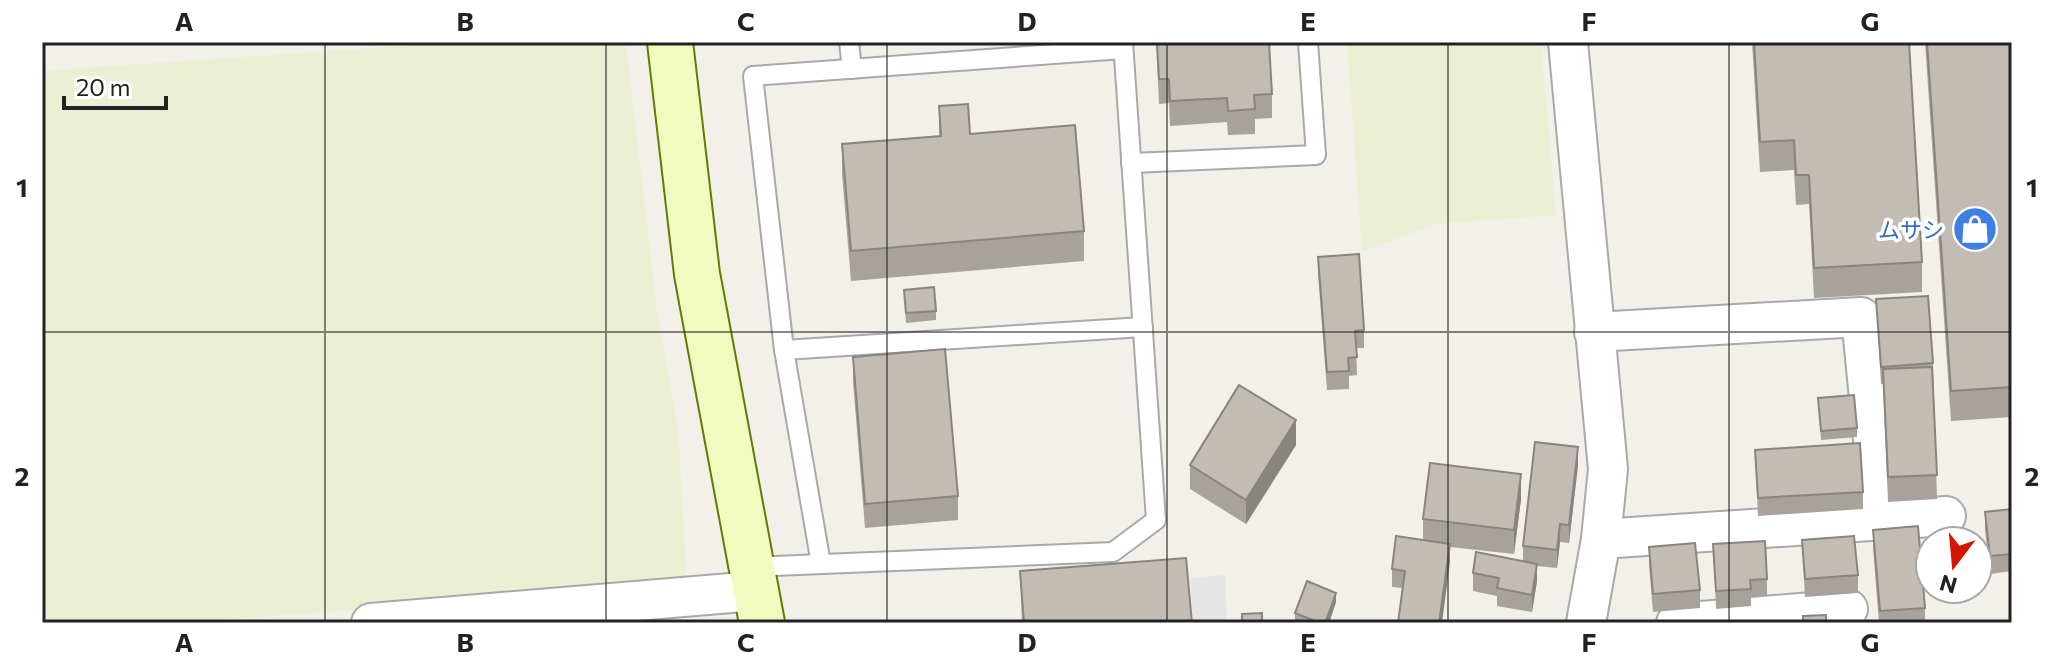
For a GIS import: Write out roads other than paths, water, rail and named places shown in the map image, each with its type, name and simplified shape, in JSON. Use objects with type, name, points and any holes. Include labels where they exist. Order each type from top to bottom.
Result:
[{"type":"street","points":[[371,623],[757,595],[697,274],[670,42]]},
{"type":"street","points":[[1568,42],[1608,469],[1601,539],[1586,623]]},
{"type":"street","points":[[1594,332],[1861,317],[1881,521]]},
{"type":"street","points":[[1601,539],[1946,516]]},
{"type":"street","points":[[1676,623],[1848,609]]},
{"type":"lane","points":[[849,42],[852,69]]},
{"type":"lane","points":[[1131,163],[1316,155],[1308,42]]},
{"type":"lane","points":[[757,595],[821,564],[1113,552],[1156,520],[1123,46],[753,76],[784,350],[821,564]]},
{"type":"lane","points":[[784,350],[1143,327]]},
{"type":"place","name":"ムサシ","points":[[1975,229]]}]
